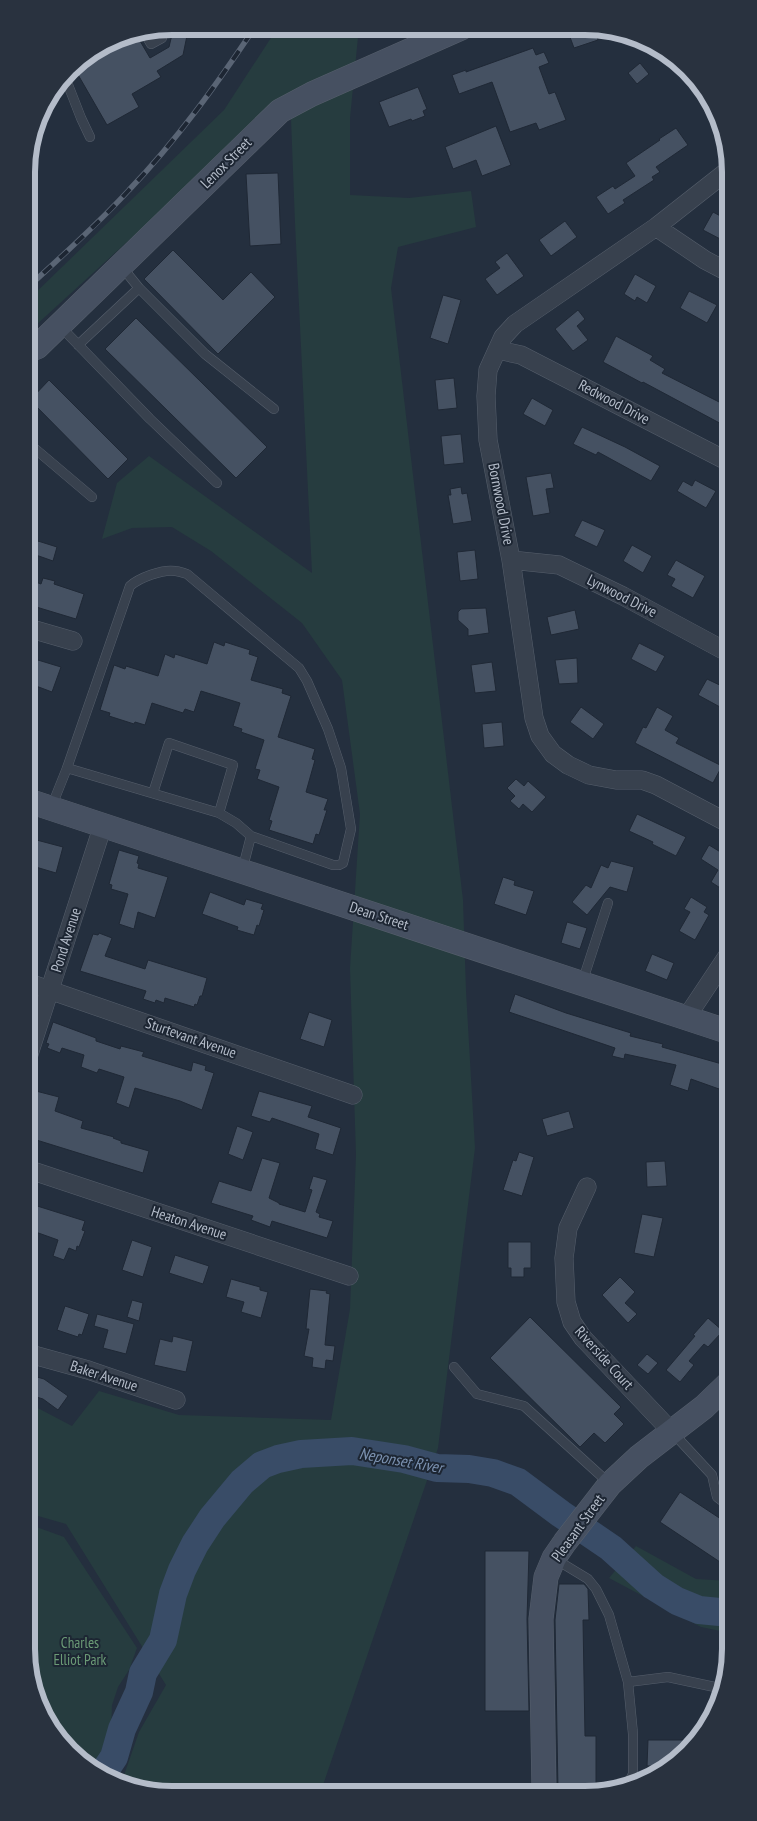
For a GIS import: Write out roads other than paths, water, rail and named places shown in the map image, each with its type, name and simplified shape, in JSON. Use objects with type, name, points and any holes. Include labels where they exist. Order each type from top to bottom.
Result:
[{"type":"street","name":"Lenox Street","points":[[35,348],[280,112],[312,94],[445,35]]},
{"type":"street","name":"Bornwood Drive","points":[[722,175],[656,227],[515,324],[504,337],[488,370],[486,396],[488,440],[511,560],[534,718],[540,736],[553,754],[589,775],[616,780],[642,780],[656,785],[722,820]]},
{"type":"street","points":[[656,227],[705,260],[722,269]]},
{"type":"street","name":"Redwood Drive","points":[[498,350],[521,355],[722,458]]},
{"type":"street","name":"Lynwood Drive","points":[[511,560],[559,565],[623,596],[722,649]]},
{"type":"street","points":[[35,630],[72,641]]},
{"type":"street","name":"Dean Street","points":[[35,803],[722,1030]]},
{"type":"street","name":"Pond Avenue","points":[[35,1036],[103,825]]},
{"type":"street","points":[[686,1018],[722,964]]},
{"type":"street","name":"Sturtevant Avenue","points":[[35,985],[353,1095]]},
{"type":"street","name":"Heaton Avenue","points":[[35,1172],[349,1276]]},
{"type":"street","name":"Riverside Court","points":[[587,1187],[568,1228],[564,1258],[566,1302],[572,1322],[583,1338],[671,1431]]},
{"type":"street","name":"Baker Avenue","points":[[35,1355],[88,1370],[176,1400]]},
{"type":"street","name":"Pleasant Street","points":[[544,1786],[541,1620],[546,1577],[560,1550],[610,1484],[671,1431],[704,1407],[722,1390]]},
{"type":"lane","points":[[147,38],[151,44],[162,38],[162,36]]},
{"type":"lane","points":[[68,83],[90,136]]},
{"type":"lane","points":[[121,266],[139,288],[205,354],[274,408]]},
{"type":"lane","points":[[78,345],[139,288]]},
{"type":"lane","points":[[59,325],[150,419],[217,482]]},
{"type":"lane","points":[[35,449],[92,497]]},
{"type":"lane","points":[[51,808],[67,768],[130,586],[147,576],[174,570],[187,574],[299,668],[307,681],[328,730],[341,768],[351,829],[343,862],[339,865],[334,865],[251,836],[236,823],[220,813],[67,768]]},
{"type":"lane","points":[[153,793],[169,742],[233,765],[220,813]]},
{"type":"lane","points":[[242,871],[251,836]]},
{"type":"lane","points":[[582,983],[608,903]]},
{"type":"lane","points":[[454,1367],[477,1394],[524,1406],[610,1484]]},
{"type":"lane","points":[[671,1431],[712,1475],[717,1497],[722,1501]]},
{"type":"lane","points":[[560,1550],[596,1588],[609,1615],[628,1682],[633,1734],[633,1774],[631,1778]]},
{"type":"lane","points":[[628,1682],[668,1677],[716,1687]]},
{"type":"waterway","name":"Neponset River","points":[[106,1769],[114,1757],[122,1729],[139,1692],[143,1673],[163,1640],[173,1594],[195,1544],[212,1518],[242,1482],[262,1465],[278,1459],[301,1454],[352,1451],[404,1459],[437,1468],[469,1469],[493,1473],[518,1482],[611,1548],[653,1586],[677,1601],[699,1610],[722,1612]]},
{"type":"railway","points":[[35,281],[92,228],[147,171],[196,111],[249,35]]},
{"type":"park label","name":"Charles Elliot Park","points":[[80,1652]]}]
